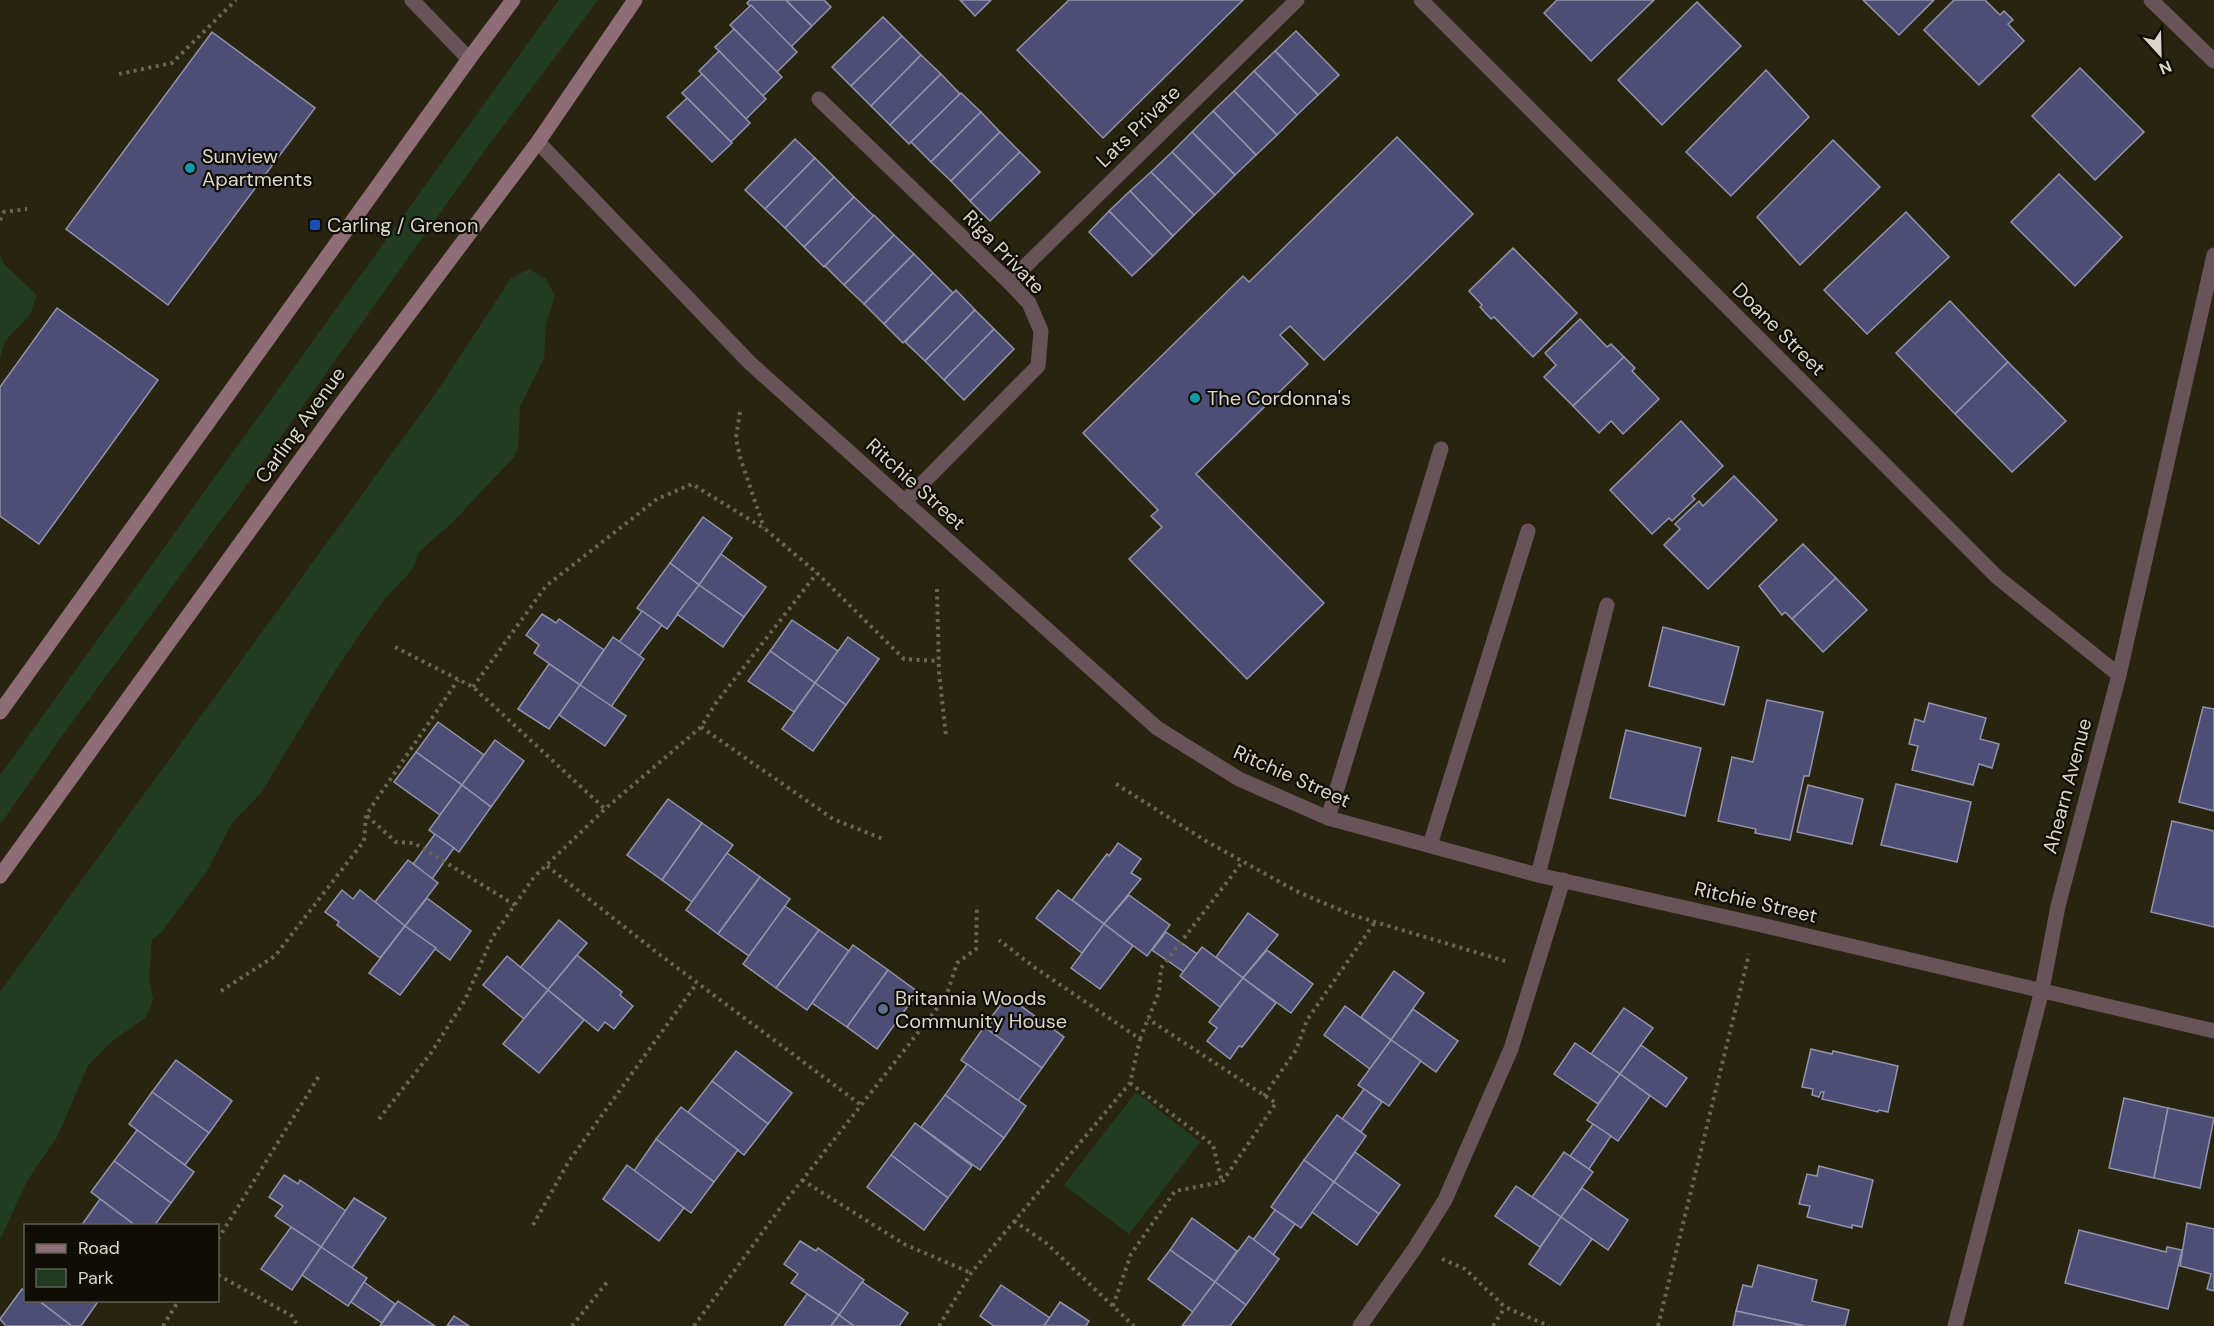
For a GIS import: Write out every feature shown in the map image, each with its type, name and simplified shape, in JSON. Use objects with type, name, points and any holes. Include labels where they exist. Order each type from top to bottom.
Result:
[{"type":"main road","points":[[0,712],[513,0]]},
{"type":"main road","name":"Carling Avenue","points":[[0,876],[336,411],[538,142],[635,0]]},
{"type":"street","points":[[412,0],[469,59]]},
{"type":"street","name":"Lats Private","points":[[1009,282],[1297,0]]},
{"type":"street","name":"Doane Street","points":[[1421,0],[1997,577],[2119,675]]},
{"type":"street","points":[[2151,0],[2214,61]]},
{"type":"street","name":"Riga Private","points":[[819,99],[1009,282],[1029,303],[1041,332],[1038,366],[904,502]]},
{"type":"street","name":"Ritchie Street","points":[[538,142],[750,363],[1157,728],[1239,779],[1328,818],[1538,876],[1757,924],[2214,1030]]},
{"type":"street","name":"Ahearn Avenue","points":[[1955,1326],[2042,990],[2058,906],[2119,675],[2214,255]]},
{"type":"street","points":[[1328,818],[1441,448]]},
{"type":"street","points":[[1430,845],[1528,531]]},
{"type":"street","points":[[1538,876],[1607,605]]},
{"type":"street","points":[[1360,1326],[1415,1248],[1444,1200],[1511,1049],[1563,880]]},
{"type":"path","points":[[119,74],[172,63],[236,0]]},
{"type":"path","points":[[0,220],[4,212],[27,209]]},
{"type":"path","points":[[740,411],[736,438],[740,457],[765,529]]},
{"type":"path","points":[[473,687],[546,586],[657,499],[692,484],[765,529],[817,573],[904,659],[939,662]]},
{"type":"path","points":[[379,1119],[431,1053],[465,1000],[492,938],[534,877],[605,809],[701,727],[716,703],[817,573]]},
{"type":"path","points":[[937,589],[939,662],[946,736]]},
{"type":"path","points":[[395,647],[473,687],[605,809]]},
{"type":"path","points":[[221,991],[275,956],[364,841],[366,815],[458,680]]},
{"type":"path","points":[[701,727],[834,819],[883,839]]},
{"type":"path","points":[[1116,784],[1206,841],[1296,891],[1352,915],[1512,963]]},
{"type":"path","points":[[366,815],[396,842],[414,843],[515,905]]},
{"type":"path","points":[[939,1326],[971,1273],[1130,1083],[1140,1039],[1159,992],[1161,968],[1243,861]]},
{"type":"path","points":[[547,866],[697,983],[861,1105]]},
{"type":"path","points":[[694,1326],[802,1180],[946,997],[957,963],[976,949],[977,905]]},
{"type":"path","points":[[1264,1096],[1296,1050],[1307,1020],[1375,922]]},
{"type":"path","points":[[1658,1326],[1757,924]]},
{"type":"path","points":[[999,940],[1034,967],[1140,1039]]},
{"type":"path","points":[[533,1225],[569,1161],[697,983]]},
{"type":"path","points":[[1113,1306],[1131,1254],[1175,1191],[1222,1182],[1276,1103],[1148,1019]]},
{"type":"path","points":[[219,1237],[319,1076]]},
{"type":"path","points":[[1130,1083],[1213,1145],[1222,1182]]},
{"type":"path","points":[[802,1180],[904,1244],[971,1273]]},
{"type":"path","points":[[1014,1221],[1045,1242],[1134,1326]]},
{"type":"path","points":[[1415,1248],[1465,1269],[1505,1307],[1549,1326]]},
{"type":"path","points":[[219,1276],[292,1317],[298,1326]]},
{"type":"path","points":[[572,1326],[608,1281]]},
{"type":"path","points":[[163,1326],[178,1302]]},
{"type":"path","points":[[1493,1326],[1505,1307]]},
{"type":"green space","points":[[559,0],[598,0],[483,153],[233,504],[62,736],[0,825],[0,775]]},
{"type":"green space","points":[[0,253],[4,264],[37,295],[30,315],[5,341],[0,359]]},
{"type":"green space","points":[[529,269],[546,279],[555,296],[546,325],[544,358],[520,407],[518,448],[514,457],[453,522],[420,551],[412,570],[383,601],[338,666],[261,793],[232,823],[207,871],[161,933],[152,939],[149,977],[153,999],[150,1009],[145,1018],[110,1043],[88,1066],[57,1137],[27,1181],[0,1240],[0,992],[438,390],[511,278]]},
{"type":"green space","points":[[1136,1092],[1200,1142],[1129,1234],[1064,1185]]},
{"type":"building","points":[[750,0],[786,0],[812,26],[791,47],[747,3]]},
{"type":"building","points":[[786,0],[824,0],[831,7],[812,26]]},
{"type":"building","points":[[960,0],[991,0],[975,16]]},
{"type":"building","points":[[1069,0],[1243,0],[1103,138],[1017,50]]},
{"type":"building","points":[[1557,0],[1654,0],[1591,61],[1544,13]]},
{"type":"building","points":[[1863,0],[1934,0],[1899,35]]},
{"type":"building","points":[[1954,0],[1985,0],[2000,15],[2004,11],[2013,20],[2008,24],[2024,41],[1979,85],[1924,30]]},
{"type":"building","points":[[1697,2],[1741,46],[1662,125],[1618,80]]},
{"type":"building","points":[[751,5],[797,52],[777,72],[730,25]]},
{"type":"building","points":[[883,17],[902,36],[851,86],[832,67]]},
{"type":"building","points":[[734,29],[782,77],[763,96],[715,47]]},
{"type":"building","points":[[1296,31],[1339,75],[1318,95],[1275,51]]},
{"type":"building","name":"Sunview Apartments","points":[[212,32],[315,108],[168,305],[66,229]]},
{"type":"building","points":[[902,36],[921,55],[871,106],[851,86]]},
{"type":"building","points":[[719,51],[766,99],[746,119],[699,71]]},
{"type":"building","points":[[1275,51],[1318,95],[1297,115],[1254,71]]},
{"type":"building","points":[[921,55],[941,74],[890,125],[871,106]]},
{"type":"building","points":[[2080,68],[2144,132],[2095,180],[2032,116]]},
{"type":"building","points":[[1766,70],[1809,117],[1731,196],[1686,152]]},
{"type":"building","points":[[1254,71],[1297,115],[1277,135],[1234,91]]},
{"type":"building","points":[[702,74],[750,123],[731,142],[682,93]]},
{"type":"building","points":[[941,74],[960,94],[909,144],[890,125]]},
{"type":"building","points":[[1234,91],[1277,135],[1256,155],[1213,111]]},
{"type":"building","points":[[961,93],[981,112],[931,162],[911,142]]},
{"type":"building","points":[[687,98],[732,143],[712,162],[667,117]]},
{"type":"building","points":[[1213,111],[1256,155],[1235,175],[1192,132]]},
{"type":"building","points":[[981,112],[1000,132],[951,181],[931,162]]},
{"type":"building","points":[[1000,132],[1020,152],[970,201],[951,181]]},
{"type":"building","points":[[1192,132],[1235,175],[1215,195],[1172,152]]},
{"type":"building","name":"The Cordonna's","points":[[1397,137],[1473,214],[1324,360],[1290,326],[1280,335],[1308,364],[1196,474],[1324,603],[1247,679],[1129,559],[1162,527],[1151,516],[1158,510],[1083,433],[1243,276],[1249,282]]},
{"type":"building","points":[[795,139],[815,158],[765,209],[745,190]]},
{"type":"building","points":[[1833,140],[1880,187],[1800,265],[1757,217]]},
{"type":"building","points":[[1020,152],[1040,172],[990,221],[970,201]]},
{"type":"building","points":[[1172,152],[1215,195],[1194,215],[1151,172]]},
{"type":"building","points":[[815,158],[834,177],[785,228],[765,209]]},
{"type":"building","points":[[1151,172],[1194,215],[1173,236],[1130,191]]},
{"type":"building","points":[[2059,174],[2122,237],[2075,286],[2011,222]]},
{"type":"building","points":[[834,177],[854,197],[804,247],[785,228]]},
{"type":"building","points":[[1130,191],[1173,236],[1153,256],[1109,211]]},
{"type":"building","points":[[854,197],[874,216],[824,267],[804,247]]},
{"type":"building","points":[[1109,211],[1153,256],[1132,276],[1089,232]]},
{"type":"building","points":[[1906,212],[1949,257],[1867,334],[1824,290]]},
{"type":"building","points":[[874,215],[894,235],[844,285],[825,266]]},
{"type":"building","points":[[894,235],[914,254],[864,304],[844,285]]},
{"type":"building","points":[[1513,248],[1577,313],[1533,357],[1494,317],[1491,319],[1469,291]]},
{"type":"building","points":[[914,254],[933,273],[884,324],[864,304]]},
{"type":"building","points":[[933,273],[953,293],[903,343],[884,324]]},
{"type":"building","points":[[956,290],[975,310],[925,361],[905,342]]},
{"type":"building","points":[[1950,301],[2008,362],[1955,414],[1896,353]]},
{"type":"building","points":[[57,308],[158,380],[39,544],[0,516],[0,387]]},
{"type":"building","points":[[975,310],[994,329],[944,380],[925,361]]},
{"type":"building","points":[[1580,319],[1607,347],[1611,344],[1624,357],[1573,406],[1544,377],[1556,365],[1545,353]]},
{"type":"building","points":[[994,329],[1014,349],[964,400],[944,380]]},
{"type":"building","points":[[1624,357],[1635,368],[1632,371],[1659,399],[1623,434],[1611,421],[1599,433],[1573,406]]},
{"type":"building","points":[[2008,362],[2066,421],[2012,472],[1955,414]]},
{"type":"building","points":[[1681,421],[1723,466],[1692,496],[1695,499],[1672,521],[1669,518],[1652,534],[1610,490]]},
{"type":"building","points":[[1734,476],[1777,520],[1708,589],[1664,545],[1680,529],[1675,524],[1699,501],[1703,506]]},
{"type":"building","points":[[703,517],[732,538],[699,585],[670,563]]},
{"type":"building","points":[[1803,544],[1836,578],[1792,619],[1785,612],[1782,615],[1759,586]]},
{"type":"building","points":[[721,554],[766,587],[744,617],[699,585]]},
{"type":"building","points":[[670,563],[699,585],[667,629],[637,608]]},
{"type":"building","points":[[1836,578],[1867,610],[1823,652],[1792,619]]},
{"type":"building","points":[[699,585],[744,617],[723,647],[677,614]]},
{"type":"building","points":[[642,611],[662,625],[639,656],[619,642]]},
{"type":"building","points":[[542,614],[556,623],[559,619],[604,650],[580,685],[534,653],[539,645],[526,635]]},
{"type":"building","points":[[792,620],[838,651],[815,683],[770,651]]},
{"type":"building","points":[[1663,627],[1739,647],[1724,705],[1649,686]]},
{"type":"building","points":[[613,637],[644,659],[611,707],[580,685]]},
{"type":"building","points":[[848,637],[879,659],[846,705],[815,683]]},
{"type":"building","points":[[770,651],[815,683],[794,712],[748,681]]},
{"type":"building","points":[[549,664],[580,685],[549,729],[518,709]]},
{"type":"building","points":[[815,683],[846,705],[813,751],[782,729]]},
{"type":"building","points":[[580,685],[626,716],[605,746],[559,715]]},
{"type":"building","points":[[1767,700],[1823,712],[1809,776],[1804,776],[1790,840],[1755,833],[1756,829],[1718,821],[1732,757],[1753,762]]},
{"type":"building","points":[[1929,703],[1986,718],[1980,739],[1999,744],[1992,768],[1979,764],[1973,785],[1912,770],[1918,746],[1909,744],[1915,719],[1924,722]]},
{"type":"building","points":[[2203,707],[2214,709],[2214,811],[2179,802]]},
{"type":"building","points":[[438,722],[484,755],[462,785],[416,752]]},
{"type":"building","points":[[1626,730],[1701,748],[1685,816],[1610,798]]},
{"type":"building","points":[[495,740],[524,761],[491,807],[462,785]]},
{"type":"building","points":[[416,752],[462,785],[440,815],[394,782]]},
{"type":"building","points":[[1896,784],[1971,802],[1957,862],[1881,845]]},
{"type":"building","points":[[462,785],[491,807],[459,852],[429,830]]},
{"type":"building","points":[[1808,785],[1863,799],[1852,844],[1797,832]]},
{"type":"building","points":[[668,799],[702,823],[662,880],[627,855]]},
{"type":"building","points":[[2172,821],[2214,831],[2214,927],[2151,912]]},
{"type":"building","points":[[702,823],[733,845],[692,902],[662,880]]},
{"type":"building","points":[[435,834],[454,848],[432,879],[413,864]]},
{"type":"building","points":[[1118,843],[1141,859],[1131,873],[1141,879],[1104,924],[1072,900]]},
{"type":"building","points":[[727,853],[760,877],[718,934],[686,910]]},
{"type":"building","points":[[408,860],[438,883],[405,926],[375,902]]},
{"type":"building","points":[[760,877],[790,899],[749,956],[718,934]]},
{"type":"building","points":[[342,890],[353,899],[360,890],[405,926],[380,958],[337,925],[339,922],[325,912]]},
{"type":"building","points":[[1058,890],[1104,924],[1082,953],[1036,918]]},
{"type":"building","points":[[1129,895],[1170,925],[1147,956],[1104,924]]},
{"type":"building","points":[[427,898],[471,931],[450,960],[405,926]]},
{"type":"building","points":[[785,906],[819,930],[776,988],[743,964]]},
{"type":"building","points":[[1248,913],[1278,935],[1243,978],[1216,957]]},
{"type":"building","points":[[559,920],[587,943],[548,990],[520,968]]},
{"type":"building","points":[[1104,924],[1133,946],[1100,989],[1071,968]]},
{"type":"building","points":[[405,926],[436,948],[400,995],[369,973]]},
{"type":"building","points":[[819,930],[849,951],[807,1010],[776,988]]},
{"type":"building","points":[[1166,932],[1197,954],[1184,972],[1152,950]]},
{"type":"building","points":[[853,945],[888,970],[847,1027],[812,1003]]},
{"type":"building","points":[[1202,947],[1243,978],[1220,1007],[1180,976]]},
{"type":"building","points":[[1267,950],[1313,984],[1291,1013],[1243,978]]},
{"type":"building","points":[[577,955],[622,992],[620,995],[633,1006],[614,1029],[605,1022],[598,1031],[548,990]]},
{"type":"building","points":[[507,956],[548,990],[524,1019],[483,985]]},
{"type":"building","name":"Britannia Woods Community House","points":[[888,970],[918,992],[877,1049],[847,1027]]},
{"type":"building","points":[[1394,971],[1424,993],[1391,1040],[1361,1017]]},
{"type":"building","points":[[1243,978],[1276,1003],[1230,1059],[1207,1041],[1217,1028],[1209,1022]]},
{"type":"building","points":[[548,990],[584,1020],[539,1073],[503,1044]]},
{"type":"building","points":[[1007,996],[1064,1037],[1042,1068],[984,1027]]},
{"type":"building","points":[[1345,1006],[1391,1040],[1370,1069],[1324,1035]]},
{"type":"building","points":[[1624,1008],[1653,1028],[1620,1074],[1591,1054]]},
{"type":"building","points":[[1413,1009],[1458,1041],[1436,1072],[1391,1040]]},
{"type":"building","points":[[984,1027],[1042,1068],[1018,1101],[961,1060]]},
{"type":"building","points":[[1391,1040],[1421,1061],[1389,1106],[1358,1085]]},
{"type":"building","points":[[1575,1043],[1620,1074],[1598,1104],[1554,1074]]},
{"type":"building","points":[[1641,1045],[1687,1078],[1666,1107],[1620,1074]]},
{"type":"building","points":[[1811,1049],[1832,1054],[1833,1051],[1898,1066],[1888,1112],[1879,1110],[1878,1112],[1822,1099],[1824,1092],[1821,1092],[1819,1097],[1812,1095],[1813,1089],[1802,1087]]},
{"type":"building","points":[[736,1051],[792,1093],[768,1124],[712,1081]]},
{"type":"building","points":[[176,1060],[232,1101],[209,1133],[152,1092]]},
{"type":"building","points":[[967,1064],[1026,1106],[1004,1138],[945,1095]]},
{"type":"building","points":[[1620,1074],[1650,1096],[1618,1141],[1587,1120]]},
{"type":"building","points":[[712,1081],[768,1124],[744,1155],[688,1112]]},
{"type":"building","points":[[1364,1089],[1382,1102],[1361,1132],[1342,1119]]},
{"type":"building","points":[[152,1092],[209,1133],[185,1165],[129,1124]]},
{"type":"building","points":[[945,1095],[1004,1138],[980,1170],[921,1127]]},
{"type":"building","points":[[2124,1098],[2168,1108],[2154,1178],[2109,1168]]},
{"type":"building","points":[[681,1107],[738,1150],[714,1182],[656,1139]]},
{"type":"building","points":[[2168,1108],[2214,1118],[2200,1188],[2154,1178]]},
{"type":"building","points":[[1337,1115],[1366,1136],[1334,1182],[1304,1160]]},
{"type":"building","points":[[915,1123],[972,1166],[948,1198],[891,1155]]},
{"type":"building","points":[[1593,1124],[1611,1136],[1589,1169],[1570,1156]]},
{"type":"building","points":[[137,1130],[194,1172],[171,1203],[114,1161]]},
{"type":"building","points":[[656,1139],[714,1182],[691,1213],[634,1171]]},
{"type":"building","points":[[1355,1152],[1400,1185],[1379,1214],[1334,1182]]},
{"type":"building","points":[[1564,1152],[1593,1172],[1561,1217],[1532,1197]]},
{"type":"building","points":[[891,1155],[948,1198],[924,1230],[867,1187]]},
{"type":"building","points":[[1304,1160],[1334,1182],[1301,1228],[1271,1207]]},
{"type":"building","points":[[114,1161],[171,1203],[155,1224],[133,1224],[91,1192]]},
{"type":"building","points":[[627,1165],[684,1208],[659,1241],[603,1199]]},
{"type":"building","points":[[1819,1166],[1873,1180],[1862,1227],[1852,1225],[1852,1228],[1807,1217],[1810,1206],[1799,1204],[1807,1174],[1817,1176]]},
{"type":"building","points":[[284,1175],[298,1184],[300,1180],[346,1211],[321,1247],[275,1216],[283,1206],[269,1197]]},
{"type":"building","points":[[1334,1182],[1379,1214],[1357,1245],[1312,1212]]},
{"type":"building","points":[[1516,1186],[1561,1217],[1540,1247],[1495,1216]]},
{"type":"building","points":[[1582,1188],[1628,1220],[1608,1250],[1561,1217]]},
{"type":"building","points":[[354,1198],[386,1218],[352,1268],[321,1247]]},
{"type":"building","points":[[100,1199],[133,1224],[82,1224]]},
{"type":"building","points":[[1275,1210],[1295,1224],[1273,1255],[1253,1240]]},
{"type":"building","points":[[1561,1217],[1592,1239],[1560,1285],[1529,1264]]},
{"type":"building","points":[[1192,1218],[1237,1251],[1215,1282],[1170,1250]]},
{"type":"building","points":[[2187,1223],[2214,1229],[2214,1291],[2207,1289],[2211,1274],[2180,1266]]},
{"type":"building","points":[[291,1227],[321,1247],[292,1290],[261,1269]]},
{"type":"building","points":[[2079,1230],[2166,1252],[2167,1247],[2182,1250],[2168,1309],[2065,1283]]},
{"type":"building","points":[[1249,1236],[1279,1259],[1246,1305],[1215,1282]]},
{"type":"building","points":[[800,1241],[816,1251],[818,1248],[864,1280],[839,1315],[791,1283],[798,1274],[784,1264]]},
{"type":"building","points":[[321,1247],[367,1278],[348,1306],[302,1275]]},
{"type":"building","points":[[1170,1250],[1215,1282],[1193,1312],[1148,1279]]},
{"type":"building","points":[[1758,1265],[1817,1280],[1812,1301],[1849,1310],[1845,1326],[1805,1326],[1736,1311],[1743,1285],[1752,1287]]},
{"type":"building","points":[[364,1282],[395,1304],[382,1323],[351,1302]]},
{"type":"building","points":[[862,1282],[908,1313],[899,1326],[854,1326],[839,1315]]},
{"type":"building","points":[[1215,1282],[1246,1305],[1230,1326],[1182,1326]]},
{"type":"building","points":[[1001,1285],[1050,1318],[1044,1326],[994,1326],[980,1316]]},
{"type":"building","points":[[22,1289],[24,1290],[24,1302],[41,1302],[72,1326],[6,1326],[0,1319]]},
{"type":"building","points":[[807,1294],[839,1315],[831,1326],[784,1326]]},
{"type":"building","points":[[398,1301],[435,1326],[380,1326]]},
{"type":"building","points":[[41,1302],[98,1302],[81,1326],[72,1326]]},
{"type":"building","points":[[1060,1302],[1089,1321],[1086,1326],[1044,1326]]},
{"type":"building","points":[[1736,1311],[1805,1326],[1733,1326]]},
{"type":"building","points":[[839,1315],[854,1326],[831,1326]]},
{"type":"building","points":[[454,1316],[469,1326],[447,1326]]},
{"type":"place","name":"Sunview Apartments","points":[[190,168]]},
{"type":"place","name":"Carling / Grenon","points":[[315,225]]},
{"type":"place","name":"The Cordonna's","points":[[1195,398]]},
{"type":"place","name":"Britannia Woods Community House","points":[[883,1009]]}]
